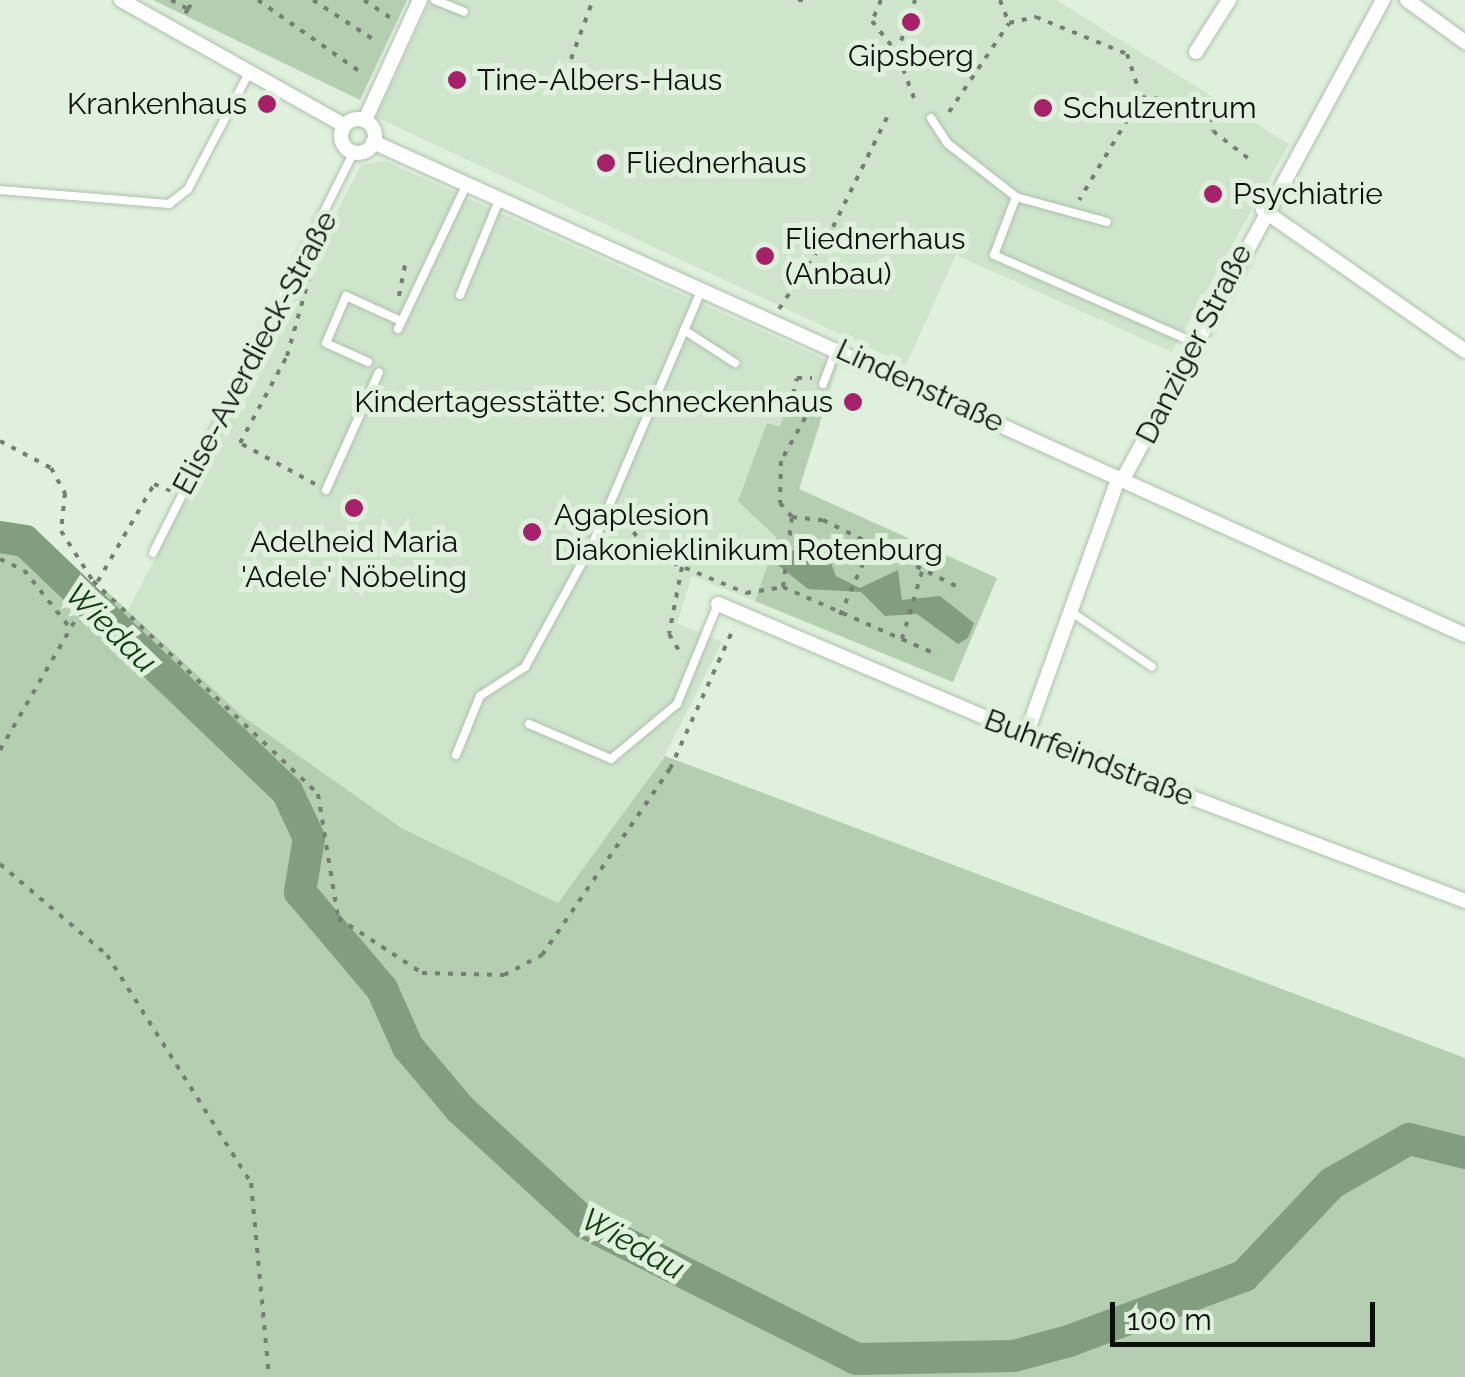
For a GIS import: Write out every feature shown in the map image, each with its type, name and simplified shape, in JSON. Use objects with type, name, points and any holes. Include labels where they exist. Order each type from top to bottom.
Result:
[{"type":"street","points":[[121,0],[344,125],[365,120]]},
{"type":"street","points":[[344,125],[342,144],[354,152],[374,142],[365,120],[420,0]]},
{"type":"street","points":[[1196,52],[1228,0]]},
{"type":"street","name":"Danziger Straße","points":[[1026,735],[1121,478],[1263,210],[1383,0]]},
{"type":"street","points":[[1408,0],[1465,42]]},
{"type":"street","name":"Lindenstraße","points":[[374,142],[772,318],[1465,636]]},
{"type":"street","points":[[1263,210],[1465,350]]},
{"type":"street","name":"Buhrfeindstraße","points":[[718,604],[1026,735],[1465,902]]},
{"type":"lane","points":[[435,0],[464,12]]},
{"type":"lane","points":[[0,190],[169,204],[188,189],[249,72]]},
{"type":"lane","points":[[930,118],[947,143],[1016,197],[1074,206],[1107,222]]},
{"type":"lane","name":"Elise-Averdieck-Straße","points":[[153,553],[354,152]]},
{"type":"lane","points":[[368,362],[326,343],[346,296],[398,322],[467,183]]},
{"type":"lane","points":[[1016,197],[994,255],[1195,343]]},
{"type":"lane","points":[[460,295],[500,198]]},
{"type":"lane","points":[[456,755],[480,696],[525,667],[611,503],[702,289]]},
{"type":"lane","points":[[684,330],[735,363]]},
{"type":"lane","points":[[823,384],[837,348]]},
{"type":"lane","points":[[326,490],[379,372]]},
{"type":"lane","points":[[529,724],[612,759],[677,704],[718,604]]},
{"type":"lane","points":[[1070,611],[1152,667]]},
{"type":"path","points":[[171,0],[188,10]]},
{"type":"path","points":[[175,30],[194,0]]},
{"type":"path","points":[[258,0],[362,72]]},
{"type":"path","points":[[312,0],[376,40]]},
{"type":"path","points":[[364,0],[407,29]]},
{"type":"path","points":[[571,59],[592,0]]},
{"type":"path","points":[[798,0],[806,0]]},
{"type":"path","points":[[881,0],[872,21],[898,53],[914,98]]},
{"type":"path","points":[[898,53],[915,0]]},
{"type":"path","points":[[1000,0],[1009,23]]},
{"type":"path","points":[[949,112],[1009,23],[1036,18],[1102,40],[1127,54],[1142,97]]},
{"type":"path","points":[[1142,97],[1209,104],[1213,132],[1249,159]]},
{"type":"path","points":[[1074,206],[1142,97]]},
{"type":"path","points":[[772,318],[834,228],[889,113]]},
{"type":"path","points":[[320,259],[290,342],[240,443],[252,454],[326,490]]},
{"type":"path","points":[[398,322],[406,261]]},
{"type":"path","points":[[783,587],[792,517],[776,495],[778,471],[812,409],[823,384],[797,378],[793,394],[812,409]]},
{"type":"path","points":[[0,441],[51,468],[65,493],[60,531],[98,590],[318,794],[338,918],[422,973],[460,980],[504,975],[542,954],[569,924],[670,770],[740,613]]},
{"type":"path","points":[[0,750],[72,629],[85,614],[154,484],[180,494]]},
{"type":"path","points":[[611,503],[649,553],[746,593],[783,587],[840,616],[938,655]]},
{"type":"path","points":[[792,517],[823,520],[869,550],[923,568],[958,587]]},
{"type":"path","points":[[840,616],[869,550]]},
{"type":"path","points":[[0,559],[24,570],[72,629]]},
{"type":"path","points":[[682,566],[669,634],[692,668]]},
{"type":"path","points":[[902,639],[923,568]]},
{"type":"path","points":[[0,864],[107,955],[251,1183],[269,1377]]},
{"type":"shaded area","points":[[153,0],[407,0],[360,100]]},
{"type":"shaded area","points":[[431,0],[1056,0],[1289,144],[1172,352],[956,255],[906,365],[376,117]]},
{"type":"shaded area","name":"Agaplesion Diakonieklinikum Rotenburg","points":[[385,161],[838,365],[799,489],[997,578],[953,682],[692,576],[677,623],[722,642],[665,755],[559,904],[403,829],[245,718],[128,610],[361,165]]},
{"type":"shaded area","points":[[789,397],[822,416],[799,489],[997,578],[953,682],[755,601],[777,538],[738,501],[767,423],[780,427]]},
{"type":"shaded area","points":[[0,525],[30,533],[95,601],[103,588],[245,718],[403,829],[558,903],[665,756],[1465,1058],[1465,1377],[0,1377]]},
{"type":"shaded area","points":[[771,549],[827,553],[836,576],[860,588],[898,570],[902,600],[940,596],[974,623],[968,638],[958,644],[917,614],[885,616],[861,592],[808,589],[768,557]]},
{"type":"waterway","name":"Wiedau","points":[[0,537],[25,541],[287,791],[309,838],[300,892],[382,989],[408,1047],[460,1109],[585,1223],[856,1359],[1014,1356],[1069,1341],[1244,1276],[1332,1183],[1409,1139],[1465,1153]]},
{"type":"place","name":"Gipsberg","points":[[911,22]]},
{"type":"place","name":"Tine-Albers-Haus","points":[[457,80]]},
{"type":"place","name":"Krankenhaus","points":[[267,104]]},
{"type":"place","name":"Schulzentrum","points":[[1043,108]]},
{"type":"place","name":"Fliednerhaus","points":[[606,163]]},
{"type":"place","name":"Psychiatrie","points":[[1213,194]]},
{"type":"place","name":"Fliednerhaus (Anbau)","points":[[765,256]]},
{"type":"place","name":"Kindertagesstätte: Schneckenhaus","points":[[853,402]]},
{"type":"place","name":"Adelheid Maria 'Adele' Nöbeling","points":[[354,508]]},
{"type":"place","name":"Agaplesion Diakonieklinikum Rotenburg","points":[[532,532]]}]
